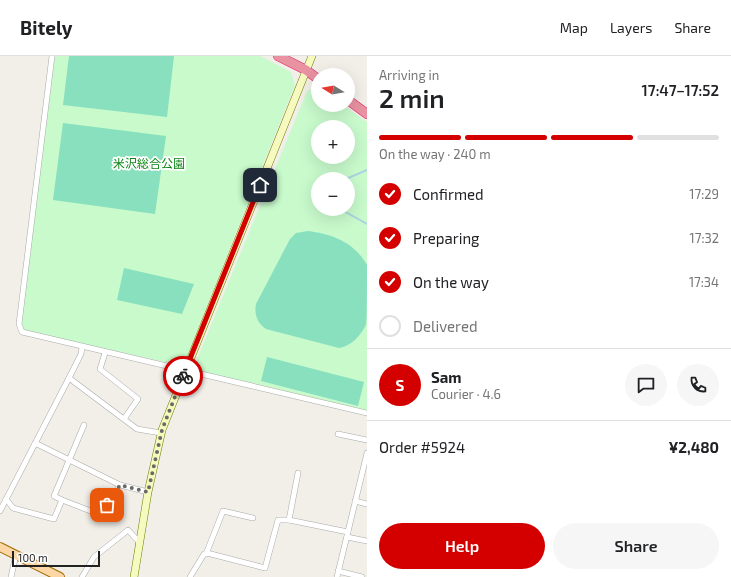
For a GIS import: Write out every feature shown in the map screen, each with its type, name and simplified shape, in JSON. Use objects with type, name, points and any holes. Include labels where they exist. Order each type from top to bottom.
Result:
[{"type":"highway","points":[[278,56],[311,74]]},
{"type":"highway","points":[[355,105],[367,114]]},
{"type":"main road","points":[[0,546],[60,577]]},
{"type":"street","points":[[52,56],[19,324],[22,332],[105,353],[367,413]]},
{"type":"street","points":[[134,577],[148,492],[161,433],[312,56]]},
{"type":"street","points":[[0,511],[81,354],[82,347]]},
{"type":"street","points":[[105,353],[100,368],[138,399],[124,419]]},
{"type":"street","points":[[69,378],[137,429],[161,433]]},
{"type":"street","points":[[84,425],[54,496],[101,515],[120,485]]},
{"type":"street","points":[[338,434],[367,440]]},
{"type":"street","points":[[35,443],[120,485],[148,492]]},
{"type":"street","points":[[362,577],[338,574],[367,456]]},
{"type":"street","points":[[289,520],[298,473]]},
{"type":"street","points":[[6,500],[13,508],[54,519],[62,500]]},
{"type":"street","points":[[355,501],[367,504]]},
{"type":"street","points":[[190,577],[198,562],[206,554],[223,511],[253,518]]},
{"type":"street","points":[[206,554],[265,568],[278,520],[289,520],[347,534],[367,541]]},
{"type":"street","points":[[82,577],[94,557],[128,530],[140,543]]},
{"type":"street","points":[[11,577],[16,555]]},
{"type":"green space","name":"米沢総合公園","points":[[55,56],[260,56],[291,72],[295,85],[183,366],[24,331],[21,324]]},
{"type":"green space","points":[[69,56],[174,56],[167,117],[63,105]]},
{"type":"green space","points":[[311,89],[311,112],[353,112],[367,122],[367,411],[193,369],[307,91]]},
{"type":"green space","points":[[63,123],[166,136],[155,214],[53,200]]},
{"type":"green space","points":[[308,231],[326,234],[342,240],[356,250],[367,265],[366,324],[355,340],[343,347],[339,348],[266,329],[260,324],[257,318],[255,311],[256,304],[290,239],[296,233]]},
{"type":"green space","points":[[124,268],[194,284],[182,314],[117,300]]},
{"type":"green space","points":[[267,357],[364,382],[358,406],[261,381]]},
{"type":"waterway","points":[[355,175],[367,170]]},
{"type":"waterway","points":[[353,216],[367,224]]},
{"type":"way so far","points":[[107,505],[120,485],[148,492],[162,430],[183,376]]},
{"type":"route","points":[[183,376],[260,185]]}]
